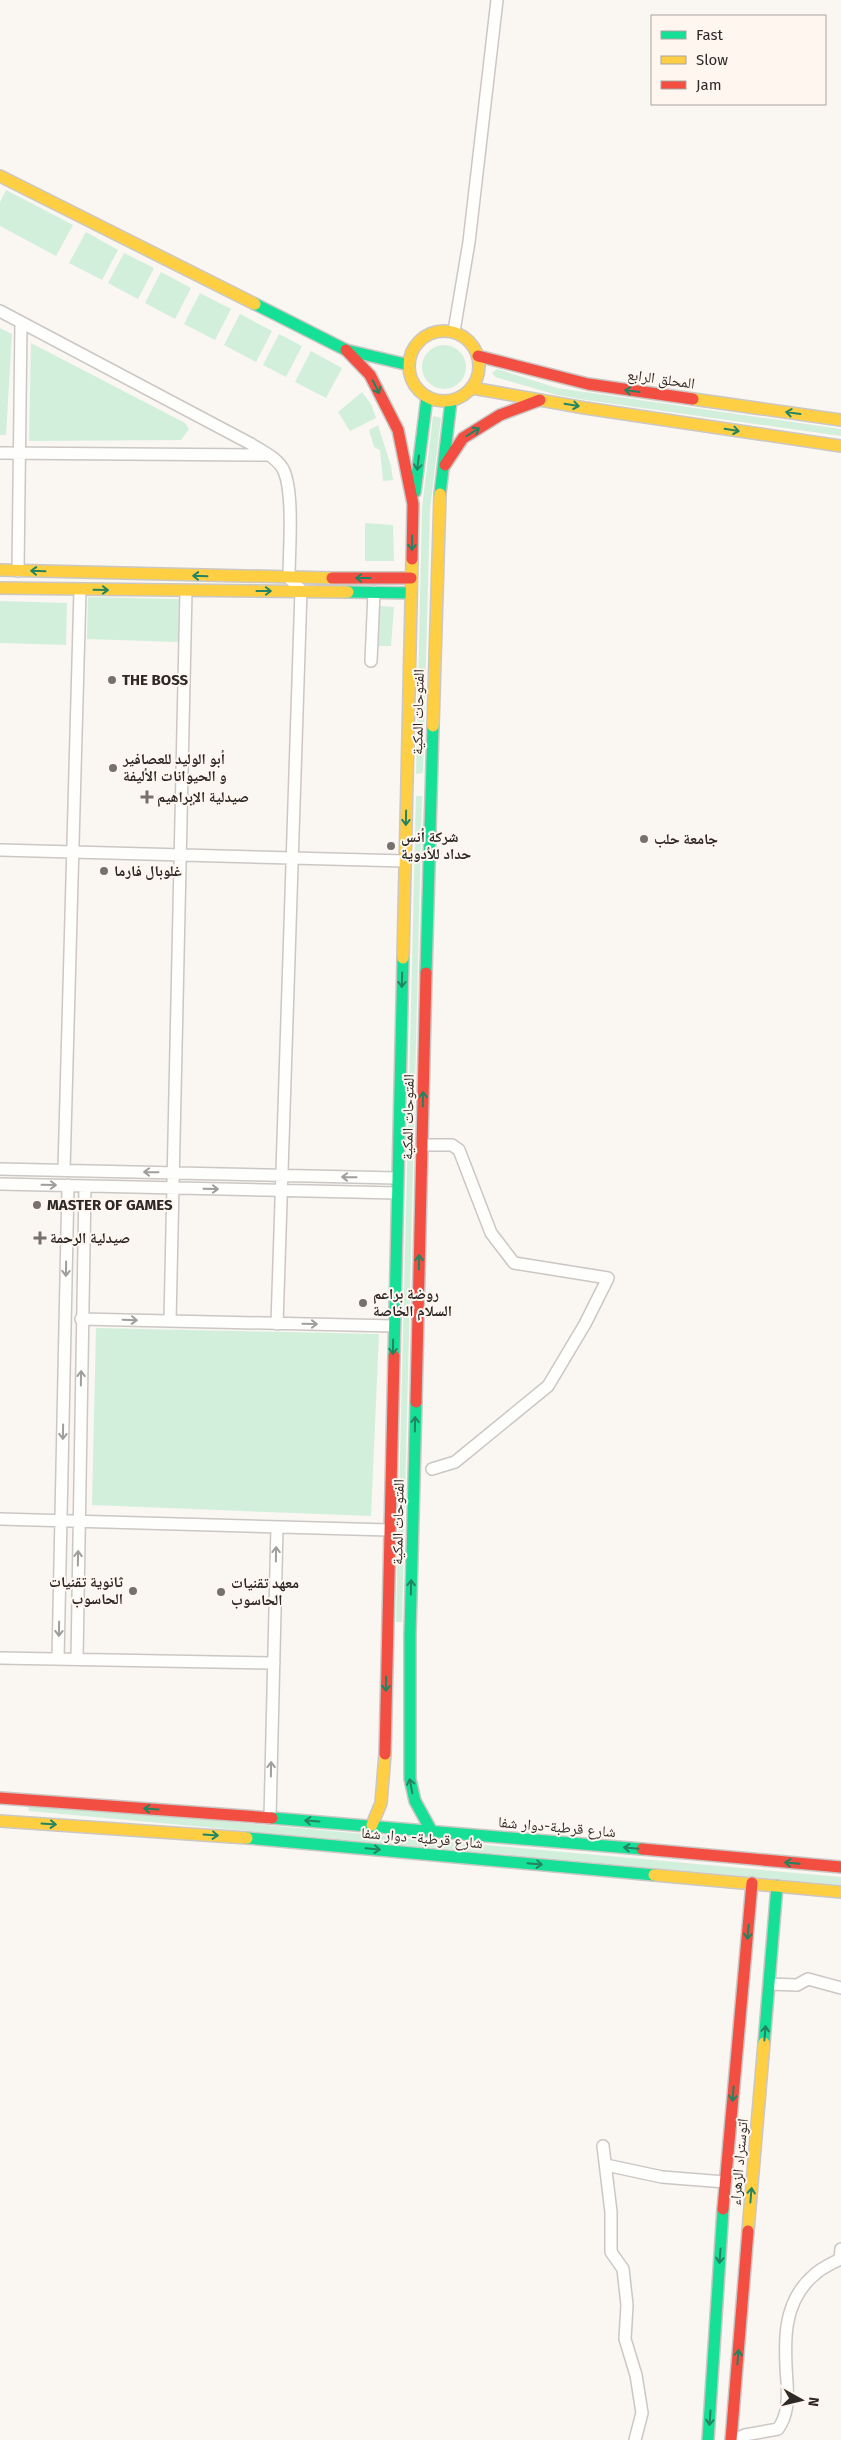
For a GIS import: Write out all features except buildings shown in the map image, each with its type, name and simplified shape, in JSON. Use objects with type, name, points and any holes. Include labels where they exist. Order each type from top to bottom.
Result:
[{"type":"street","points":[[454,332],[469,242],[497,0]]},
{"type":"street","points":[[0,176],[346,350],[409,365]]},
{"type":"street","points":[[0,310],[270,455],[283,469],[289,489],[289,578],[301,590],[278,1324]]},
{"type":"street","points":[[18,571],[21,454],[21,322]]},
{"type":"street","points":[[439,330],[454,332],[469,340],[478,356],[480,369],[472,388],[463,396],[451,401],[439,401],[419,392],[413,384],[409,372],[410,356],[415,345],[427,334],[439,330]]},
{"type":"street","points":[[346,350],[370,375],[398,430],[413,504]]},
{"type":"street","name":"المحلق الرابع","points":[[478,356],[588,384],[841,420]]},
{"type":"street","points":[[472,388],[841,446]]},
{"type":"street","points":[[372,1825],[379,1811],[383,1787],[405,861],[419,787],[411,593],[413,504],[427,397]]},
{"type":"street","points":[[443,468],[463,438],[500,415],[540,400]]},
{"type":"street","name":"الفتوحات المكية","points":[[432,1830],[415,1801],[410,1779],[410,1635],[422,1145],[419,787],[438,510],[451,401]]},
{"type":"street","points":[[0,453],[270,455]]},
{"type":"street","points":[[0,570],[289,578],[411,578]]},
{"type":"street","points":[[0,588],[186,591],[301,590],[411,593]]},
{"type":"street","points":[[64,1170],[80,590]]},
{"type":"street","points":[[170,1322],[186,591]]},
{"type":"street","points":[[371,660],[374,592]]},
{"type":"street","points":[[0,850],[405,861]]},
{"type":"street","points":[[422,1145],[452,1145],[459,1150],[491,1232],[514,1263],[608,1278],[585,1324],[548,1386],[455,1462],[432,1469]]},
{"type":"street","points":[[0,1169],[397,1178]]},
{"type":"street","points":[[0,1184],[397,1193]]},
{"type":"street","points":[[58,1659],[68,1185]]},
{"type":"street","points":[[77,1659],[85,1186]]},
{"type":"street","points":[[82,1319],[394,1326]]},
{"type":"street","points":[[0,1519],[389,1530]]},
{"type":"street","points":[[270,1818],[277,1527]]},
{"type":"street","points":[[386,1635],[410,1635]]},
{"type":"street","points":[[0,1658],[274,1663]]},
{"type":"street","name":"شارع قرطبة-دوار شفا","points":[[0,1798],[372,1825],[841,1867]]},
{"type":"street","points":[[6,1821],[14,1798]]},
{"type":"street","points":[[234,1836],[235,1816]]},
{"type":"street","name":"شارع قرطبة- دوار شفا","points":[[6,1821],[234,1836],[841,1892]]},
{"type":"street","name":"اتوستراد الزهراء","points":[[708,2440],[725,2182],[752,1883]]},
{"type":"street","name":"اتوستراد الزهراء","points":[[732,2440],[777,1886]]},
{"type":"street","points":[[769,1984],[797,1985],[808,1979],[841,1988]]},
{"type":"street","points":[[603,2146],[611,2212],[611,2252],[623,2269],[627,2305],[625,2339],[636,2375],[642,2413],[634,2440]]},
{"type":"street","name":"اتوستراد الزهراء","points":[[606,2165],[662,2177],[725,2182]]},
{"type":"street","points":[[732,2440],[745,2435],[778,2429],[785,2419],[788,2397],[785,2354],[790,2309],[799,2289],[810,2279],[840,2259],[841,2248]]},
{"type":"green space","points":[[6,190],[73,225],[56,256],[0,226],[0,202]]},
{"type":"green space","points":[[86,232],[118,250],[102,280],[69,263]]},
{"type":"green space","points":[[124,253],[154,268],[138,299],[108,283]]},
{"type":"green space","points":[[161,272],[191,288],[175,319],[145,303]]},
{"type":"green space","points":[[200,293],[231,309],[215,340],[184,324]]},
{"type":"green space","points":[[240,314],[272,331],[256,362],[224,345]]},
{"type":"green space","points":[[0,328],[12,334],[6,435],[0,435]]},
{"type":"green space","points":[[279,334],[302,346],[286,377],[263,365]]},
{"type":"green space","points":[[31,343],[185,423],[189,429],[181,440],[29,441]]},
{"type":"green space","points":[[444,345],[456,349],[462,355],[466,367],[462,379],[456,385],[444,389],[432,385],[426,379],[422,367],[426,355],[432,349]]},
{"type":"green space","points":[[311,351],[342,368],[326,398],[295,382]]},
{"type":"green space","points":[[497,369],[557,388],[841,429],[841,436],[557,395],[495,377],[492,373]]},
{"type":"green space","points":[[362,392],[371,404],[376,418],[350,431],[338,412]]},
{"type":"green space","points":[[433,416],[441,418],[430,509],[423,773],[416,774],[422,508]]},
{"type":"green space","points":[[378,425],[391,466],[393,480],[383,481],[380,450],[374,447],[369,430]]},
{"type":"green space","points":[[365,523],[393,525],[394,561],[365,561]]},
{"type":"green space","points":[[88,597],[179,599],[178,642],[87,639]]},
{"type":"green space","points":[[0,601],[67,603],[66,645],[0,643]]},
{"type":"green space","points":[[380,606],[394,607],[391,646],[377,646]]},
{"type":"green space","points":[[416,796],[422,796],[402,1622],[396,1622]]},
{"type":"green space","points":[[96,1328],[379,1334],[371,1516],[92,1505]]},
{"type":"green space","points":[[31,1804],[841,1877],[841,1885],[29,1811],[28,1806]]},
{"type":"traffic: fast","points":[[255,304],[346,350],[409,365]]},
{"type":"traffic: fast","points":[[415,492],[427,397]]},
{"type":"traffic: fast","points":[[440,494],[451,401]]},
{"type":"traffic: fast","points":[[348,592],[411,593]]},
{"type":"traffic: fast","points":[[426,973],[433,726]]},
{"type":"traffic: fast","points":[[394,1356],[403,958]]},
{"type":"traffic: fast","points":[[416,1402],[410,1635],[410,1779],[415,1801],[431,1830]]},
{"type":"traffic: fast","points":[[272,1818],[642,1849]]},
{"type":"traffic: fast","points":[[247,1838],[654,1875]]},
{"type":"traffic: fast","points":[[764,2043],[777,1886]]},
{"type":"traffic: fast","points":[[708,2440],[723,2209]]},
{"type":"traffic: slow","points":[[0,176],[255,304]]},
{"type":"traffic: slow","points":[[451,331],[464,337],[473,346],[477,352],[479,366],[477,380],[469,391],[458,399],[437,401],[430,399],[419,391],[411,380],[409,359],[411,352],[419,341],[430,333],[451,331]]},
{"type":"traffic: slow","points":[[472,388],[585,408],[841,446]]},
{"type":"traffic: slow","points":[[693,399],[841,420]]},
{"type":"traffic: slow","points":[[433,726],[440,494]]},
{"type":"traffic: slow","points":[[403,958],[412,559]]},
{"type":"traffic: slow","points":[[0,570],[332,578]]},
{"type":"traffic: slow","points":[[0,588],[348,592]]},
{"type":"traffic: slow","points":[[372,1825],[381,1803],[385,1754]]},
{"type":"traffic: slow","points":[[0,1821],[247,1838]]},
{"type":"traffic: slow","points":[[654,1875],[841,1892]]},
{"type":"traffic: slow","points":[[748,2231],[764,2043]]},
{"type":"traffic: jam","points":[[346,350],[370,375],[398,430],[413,504],[412,559]]},
{"type":"traffic: jam","points":[[478,356],[588,384],[693,399]]},
{"type":"traffic: jam","points":[[445,465],[463,438],[500,415],[540,400]]},
{"type":"traffic: jam","points":[[332,578],[411,578]]},
{"type":"traffic: jam","points":[[416,1402],[426,973]]},
{"type":"traffic: jam","points":[[385,1754],[394,1356]]},
{"type":"traffic: jam","points":[[0,1798],[272,1818]]},
{"type":"traffic: jam","points":[[642,1849],[841,1867]]},
{"type":"traffic: jam","points":[[723,2209],[752,1883]]},
{"type":"traffic: jam","points":[[731,2440],[748,2231]]},
{"type":"place","name":"THE BOSS","points":[[112,680]]},
{"type":"place","name":"أبو الوليد للعصافير و الحيوانات الأليفة","points":[[113,768]]},
{"type":"place","name":"صيدلية الإبراهيم","points":[[147,797]]},
{"type":"place","name":"جامعة حلب","points":[[644,839]]},
{"type":"place","name":"شركة أنس حداد للأدوية","points":[[391,846]]},
{"type":"place","name":"غلوبال فارما","points":[[104,871]]},
{"type":"place","name":"MASTER OF GAMES","points":[[37,1205]]},
{"type":"place","name":"صيدلية الرحمة","points":[[40,1238]]},
{"type":"place","name":"روضة براعم السلام الخاصة","points":[[363,1303]]},
{"type":"place","name":"ثانوية تقنيات الحاسوب","points":[[133,1591]]},
{"type":"place","name":"معهد تقنيات الحاسوب","points":[[221,1592]]}]
